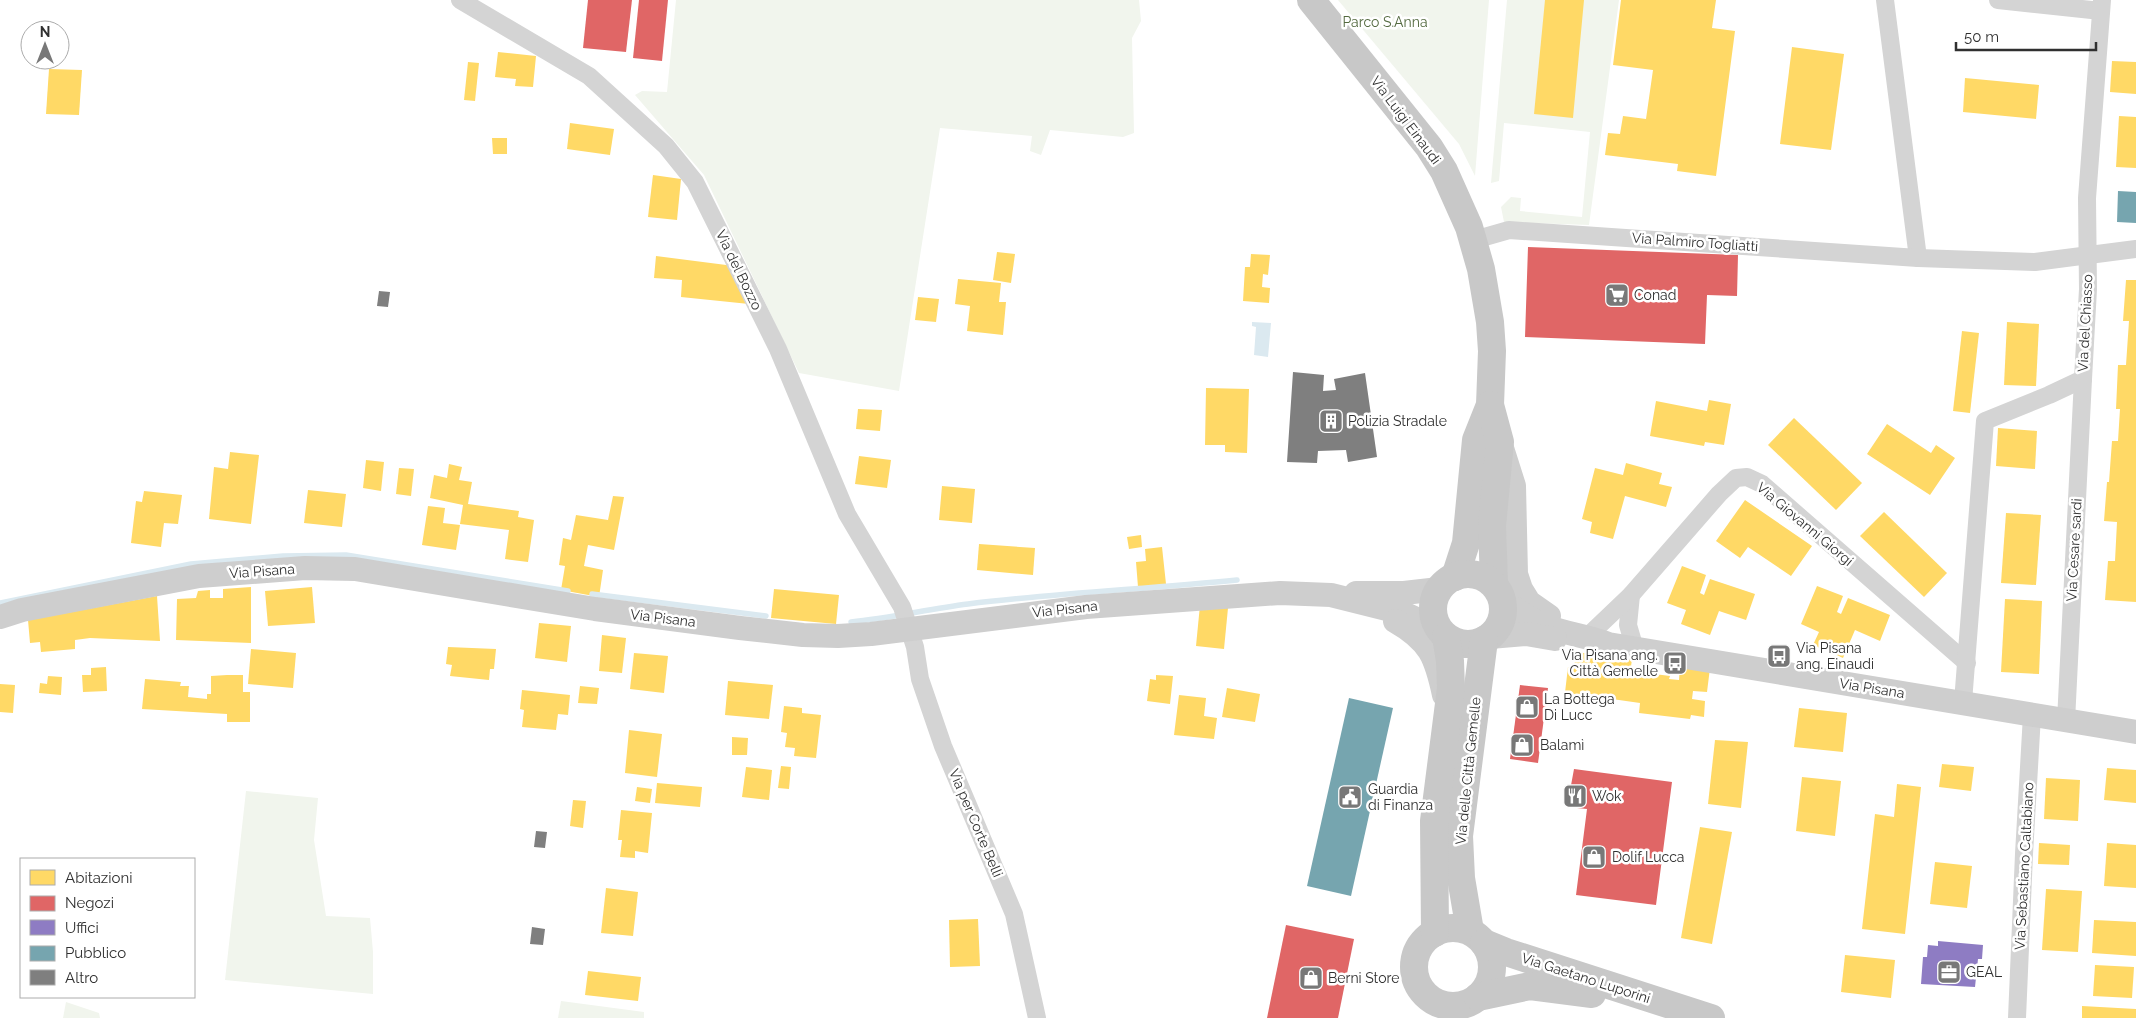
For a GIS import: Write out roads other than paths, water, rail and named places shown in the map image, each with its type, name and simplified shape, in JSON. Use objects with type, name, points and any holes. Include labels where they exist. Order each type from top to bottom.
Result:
[{"type":"main road","name":"Via Luigi Einaudi","points":[[1312,0],[1429,147],[1444,171],[1474,240],[1490,322],[1492,351],[1490,405],[1476,440],[1466,543],[1447,583]]},
{"type":"main road","points":[[1490,405],[1514,486],[1516,574],[1521,588],[1529,602],[1543,613],[1598,640]]},
{"type":"main road","points":[[1487,639],[1500,623],[1502,609],[1498,592],[1492,526],[1500,442]]},
{"type":"main road","name":"Via Pisana","points":[[0,617],[22,610],[199,576],[327,568],[355,569],[595,609],[803,635],[838,636],[906,619],[967,620],[1086,606],[1280,593],[1331,595],[1447,583],[1473,574],[1484,577],[1498,592],[1543,625],[1635,649],[2136,732]]},
{"type":"main road","points":[[1443,633],[1435,619],[1434,604],[1447,583]]},
{"type":"main road","name":"Via Pisana","points":[[1331,595],[1403,613],[1467,643],[1526,634],[1582,643],[1598,640]]},
{"type":"main road","points":[[1362,604],[1413,632],[1425,643],[1434,657],[1447,713]]},
{"type":"main road","name":"Via delle Città Gemelle","points":[[1434,933],[1434,821],[1451,688],[1451,671],[1443,633]]},
{"type":"main road","name":"Via delle Città Gemelle","points":[[1477,937],[1461,878],[1459,836],[1487,639]]},
{"type":"main road","name":"Via Gaetano Luporini","points":[[1453,928],[1477,937],[1506,952],[1700,1014],[1566,990],[1530,986],[1468,1007],[1442,1004],[1432,1000],[1424,1006],[1415,978],[1414,959],[1422,943],[1434,933],[1453,928]]},
{"type":"main road","points":[[1468,1007],[1486,988],[1491,977],[1490,953],[1477,937]]},
{"type":"street","name":"Via del Bozzo","points":[[460,0],[589,76],[666,146],[695,182],[778,349],[847,514],[906,619]]},
{"type":"street","points":[[1886,0],[1918,258]]},
{"type":"street","points":[[1998,0],[2102,5]]},
{"type":"street","name":"Via del Chiasso","points":[[1963,702],[1985,421],[2083,379],[2088,254],[2087,198],[2102,5]]},
{"type":"street","name":"Via Palmiro Togliatti","points":[[1474,240],[1509,230],[1918,258],[2035,262],[2136,249]]},
{"type":"street","name":"Via Cesare sardi","points":[[2066,721],[2083,379]]},
{"type":"street","name":"Via Giovanni Giorgi","points":[[1598,640],[1631,595],[1719,494],[1736,478],[1746,477],[1762,484],[1967,663]]},
{"type":"street","points":[[1631,595],[1628,625],[1635,649]]},
{"type":"street","name":"Via per Corte Belli","points":[[906,619],[920,679],[943,746],[1014,914],[1037,1018]]},
{"type":"street","name":"Via Sebastiano Caltabiano","points":[[2017,1018],[2032,715]]},
{"type":"waterway","points":[[0,603],[191,564],[283,556],[346,555],[568,591]]},
{"type":"waterway","points":[[851,622],[1001,600],[1237,580]]},
{"type":"waterway","points":[[592,594],[766,616]]},
{"type":"place","name":"Conad","points":[[1617,295]]},
{"type":"place","name":"Polizia Stradale","points":[[1331,421]]},
{"type":"place","name":"Via Pisana ang. Einaudi","points":[[1779,656]]},
{"type":"place","name":"Via Pisana ang. Città Gemelle","points":[[1675,663]]},
{"type":"place","name":"La Bottega Di Lucc","points":[[1527,707]]},
{"type":"place","name":"Balamì","points":[[1522,745]]},
{"type":"place","name":"Wok","points":[[1575,796]]},
{"type":"place","name":"Guardia di Finanza","points":[[1350,797]]},
{"type":"place","name":"Dolif Lucca","points":[[1594,857]]},
{"type":"place","name":"GEAL","points":[[1949,972]]},
{"type":"place","name":"Berni Store","points":[[1311,978]]},
{"type":"park label","name":"Parco S.Anna","points":[[1385,22]]}]
